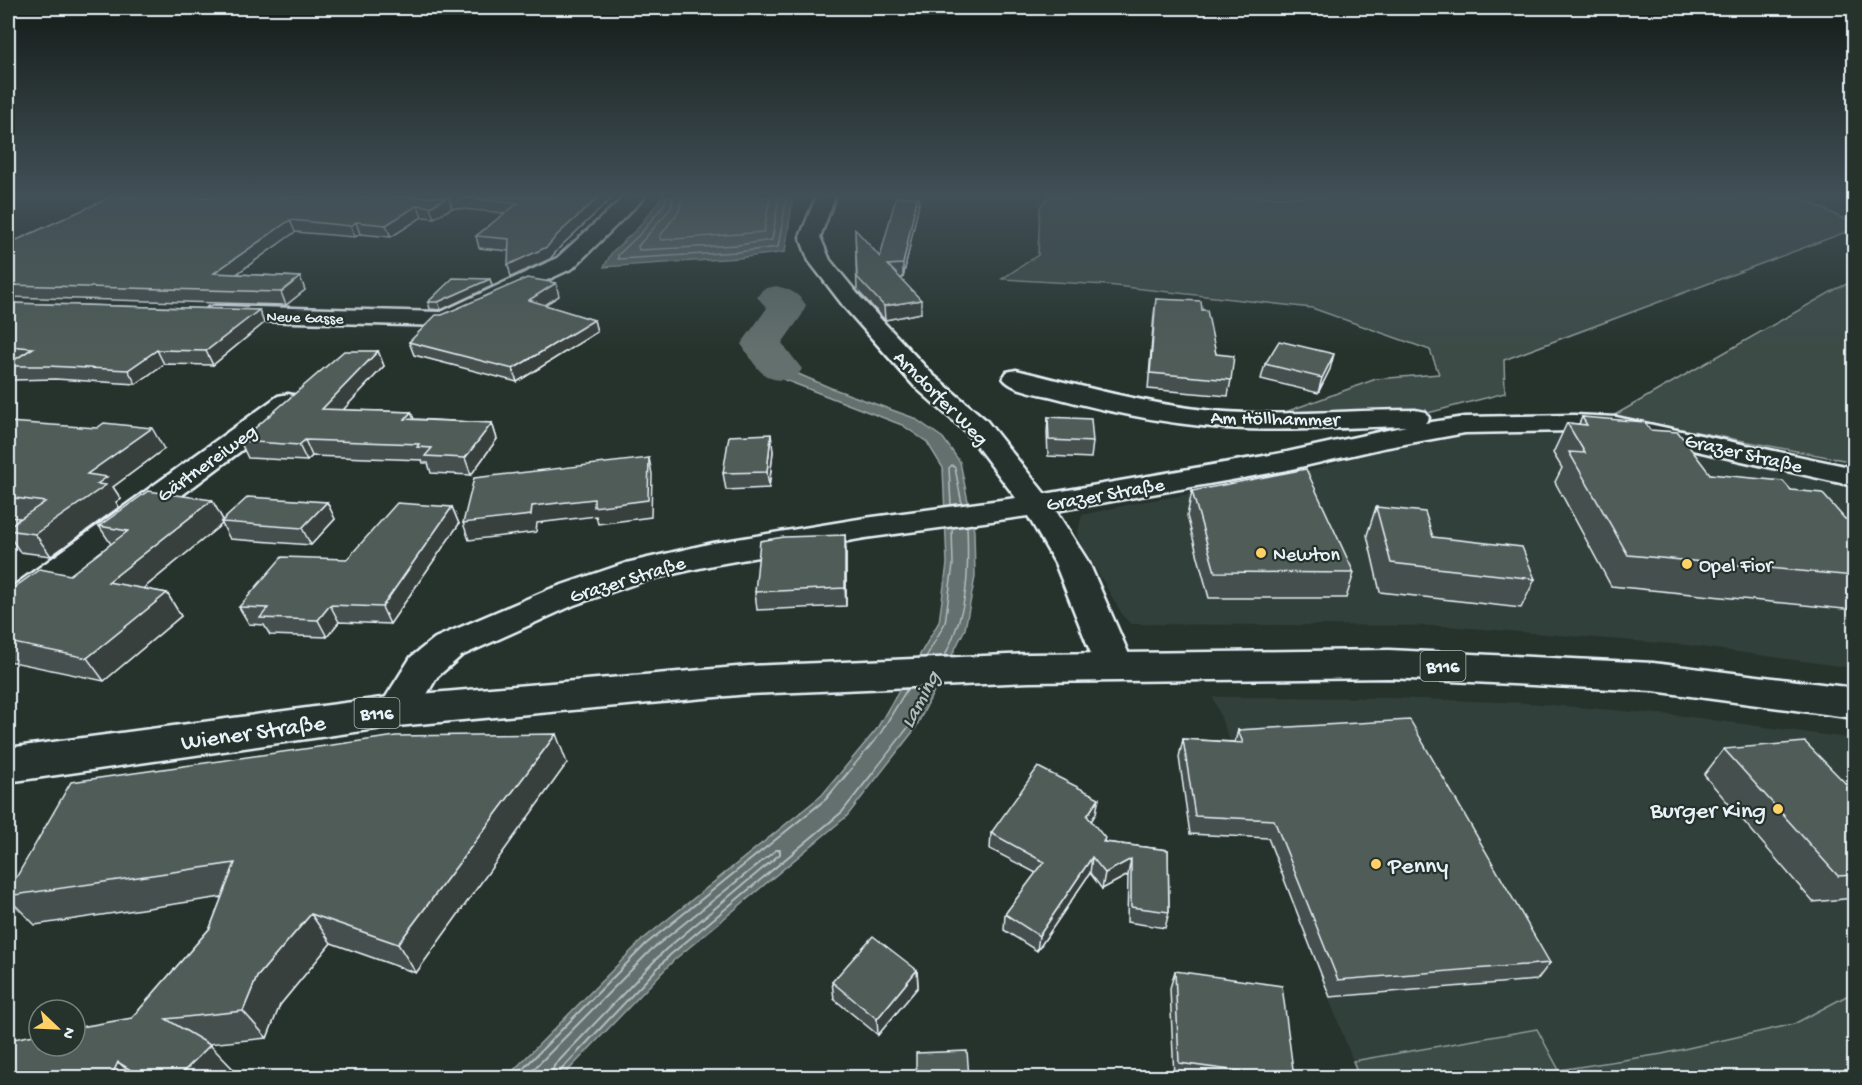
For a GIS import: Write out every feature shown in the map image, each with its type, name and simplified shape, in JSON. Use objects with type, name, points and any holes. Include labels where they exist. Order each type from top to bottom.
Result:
[{"type":"street","name":"Neue Gasse","points":[[196,312],[445,319],[565,263],[580,248]]},
{"type":"street","name":"Arndorfer Weg","points":[[814,248],[820,261],[853,303],[924,381],[976,426],[1037,505],[1072,563],[1115,666]]},
{"type":"street","name":"Am Höllhammer","points":[[1016,378],[1114,405],[1203,417],[1245,421],[1419,418],[1465,425]]},
{"type":"street","name":"Gärtnereiweg","points":[[8,607],[288,402]]},
{"type":"street","name":"Grazer Straße","points":[[397,711],[424,667],[448,647],[562,597],[638,571],[712,554],[894,524],[1037,505],[1287,461],[1383,439],[1465,425],[1574,423],[1616,425],[1854,477]]},
{"type":"street","name":"B116","points":[[1115,666],[1389,664],[1653,677],[1854,703]]},
{"type":"street","name":"Wiener Straße","points":[[8,765],[397,711],[749,680],[1115,666]]},
{"type":"shaded area","points":[[1038,248],[1804,248],[1504,360],[1505,393],[1428,413],[1280,414],[1376,379],[1439,374],[1430,350],[1312,308],[1107,285],[1002,279],[1038,255]]},
{"type":"shaded area","points":[[1854,281],[1854,462],[1613,416],[1836,289]]},
{"type":"shaded area","points":[[1499,429],[1626,435],[1854,485],[1854,668],[1686,645],[1445,626],[1131,624],[1123,616],[1077,536],[1082,515],[1140,502],[1275,481],[1423,437]]},
{"type":"shaded area","points":[[1213,697],[1392,698],[1528,703],[1683,716],[1854,739],[1854,992],[1794,1024],[1662,1054],[1559,1070],[1536,1029],[1353,1061]]},
{"type":"shaded area","points":[[1854,992],[1854,1077],[1359,1078],[1353,1061],[1537,1029],[1559,1070],[1662,1054],[1794,1024]]},
{"type":"water","points":[[617,248],[786,248],[785,252],[739,258],[604,267]]},
{"type":"water","points":[[780,310],[795,313],[773,334],[771,345],[778,359],[796,373],[914,418],[943,438],[960,462],[974,531],[975,577],[965,629],[915,729],[847,816],[674,960],[562,1077],[506,1078],[642,940],[822,795],[876,730],[939,622],[947,564],[943,468],[927,442],[902,425],[780,378],[764,363],[754,351],[753,344],[761,329]]},
{"type":"building","points":[[8,248],[250,248],[214,273],[300,277],[281,292],[8,285]]},
{"type":"building","points":[[509,248],[546,248],[508,265]]},
{"type":"building","points":[[856,248],[872,248],[880,257],[882,248],[906,248],[903,264],[888,265],[921,300],[884,306],[857,277]]},
{"type":"building","points":[[453,278],[490,279],[438,302],[428,302]]},
{"type":"building","points":[[527,278],[556,283],[529,300],[594,320],[513,369],[409,342],[436,315],[442,315]]},
{"type":"building","points":[[1156,299],[1201,301],[1202,310],[1207,310],[1216,354],[1234,356],[1231,380],[1150,373]]},
{"type":"building","points":[[8,303],[259,310],[206,351],[157,350],[128,370],[8,366],[33,348],[8,346]]},
{"type":"building","points":[[1279,341],[1334,354],[1322,378],[1265,364]]},
{"type":"building","points":[[344,351],[378,351],[322,409],[411,412],[405,419],[492,423],[465,458],[425,456],[432,448],[417,447],[419,444],[305,440],[299,445],[240,441]]},
{"type":"building","points":[[1048,417],[1091,419],[1093,442],[1049,440]]},
{"type":"building","points":[[1582,417],[1645,422],[1650,430],[1678,432],[1710,474],[1783,481],[1791,490],[1822,493],[1845,519],[1854,520],[1854,576],[1628,555],[1569,452],[1585,453],[1567,423],[1587,425]]},
{"type":"building","points":[[8,422],[97,428],[104,423],[152,428],[87,474],[107,477],[97,484],[106,485],[35,534],[8,530],[8,527],[45,502],[8,497]]},
{"type":"building","points":[[771,434],[767,472],[723,473],[729,436]]},
{"type":"building","points":[[649,458],[648,500],[594,507],[594,499],[532,506],[531,515],[463,523],[474,478]]},
{"type":"building","name":"Newton","points":[[1306,469],[1354,573],[1215,572],[1192,491]]},
{"type":"building","points":[[148,491],[212,500],[108,582],[167,593],[87,658],[8,642],[8,592],[40,569],[70,575],[128,531],[99,526]]},
{"type":"building","points":[[248,497],[327,502],[302,528],[221,522]]},
{"type":"building","points":[[397,503],[452,507],[382,607],[330,605],[318,620],[260,618],[268,608],[239,607],[282,557],[347,559]]},
{"type":"building","points":[[1376,507],[1425,512],[1433,537],[1522,547],[1535,579],[1391,563]]},
{"type":"building","points":[[845,535],[845,588],[755,592],[760,541],[784,537]]},
{"type":"building","name":"Penny","points":[[1410,720],[1550,963],[1338,980],[1274,820],[1195,816],[1183,739],[1243,743],[1238,730]]},
{"type":"building","points":[[556,734],[398,944],[311,914],[257,977],[243,1011],[166,1019],[210,1045],[178,1077],[142,1077],[118,1062],[111,1077],[8,1077],[8,1040],[27,1036],[27,1058],[87,1058],[87,1026],[132,1018],[210,928],[235,863],[8,896],[8,892],[71,782],[396,736]]},
{"type":"building","points":[[1805,742],[1854,792],[1854,875],[1838,876],[1724,749]]},
{"type":"building","points":[[1038,767],[1099,798],[1087,816],[1105,838],[1103,842],[1168,850],[1169,912],[1131,907],[1131,859],[1105,873],[1092,857],[1039,936],[1005,914],[1044,862],[991,833]]},
{"type":"building","points":[[873,936],[917,970],[877,1019],[832,982]]},
{"type":"building","points":[[1175,971],[1282,986],[1294,1077],[1179,1063]]},
{"type":"building","points":[[967,1051],[969,1077],[916,1077],[916,1053]]},
{"type":"waterway","name":"Laming","points":[[776,297],[787,305],[783,315],[761,344],[781,369]]},
{"type":"place","name":"Newton","points":[[1261,553]]},
{"type":"place","name":"Opel Fior","points":[[1687,564]]},
{"type":"place","name":"Burger King","points":[[1778,809]]},
{"type":"place","name":"Penny","points":[[1376,864]]}]
